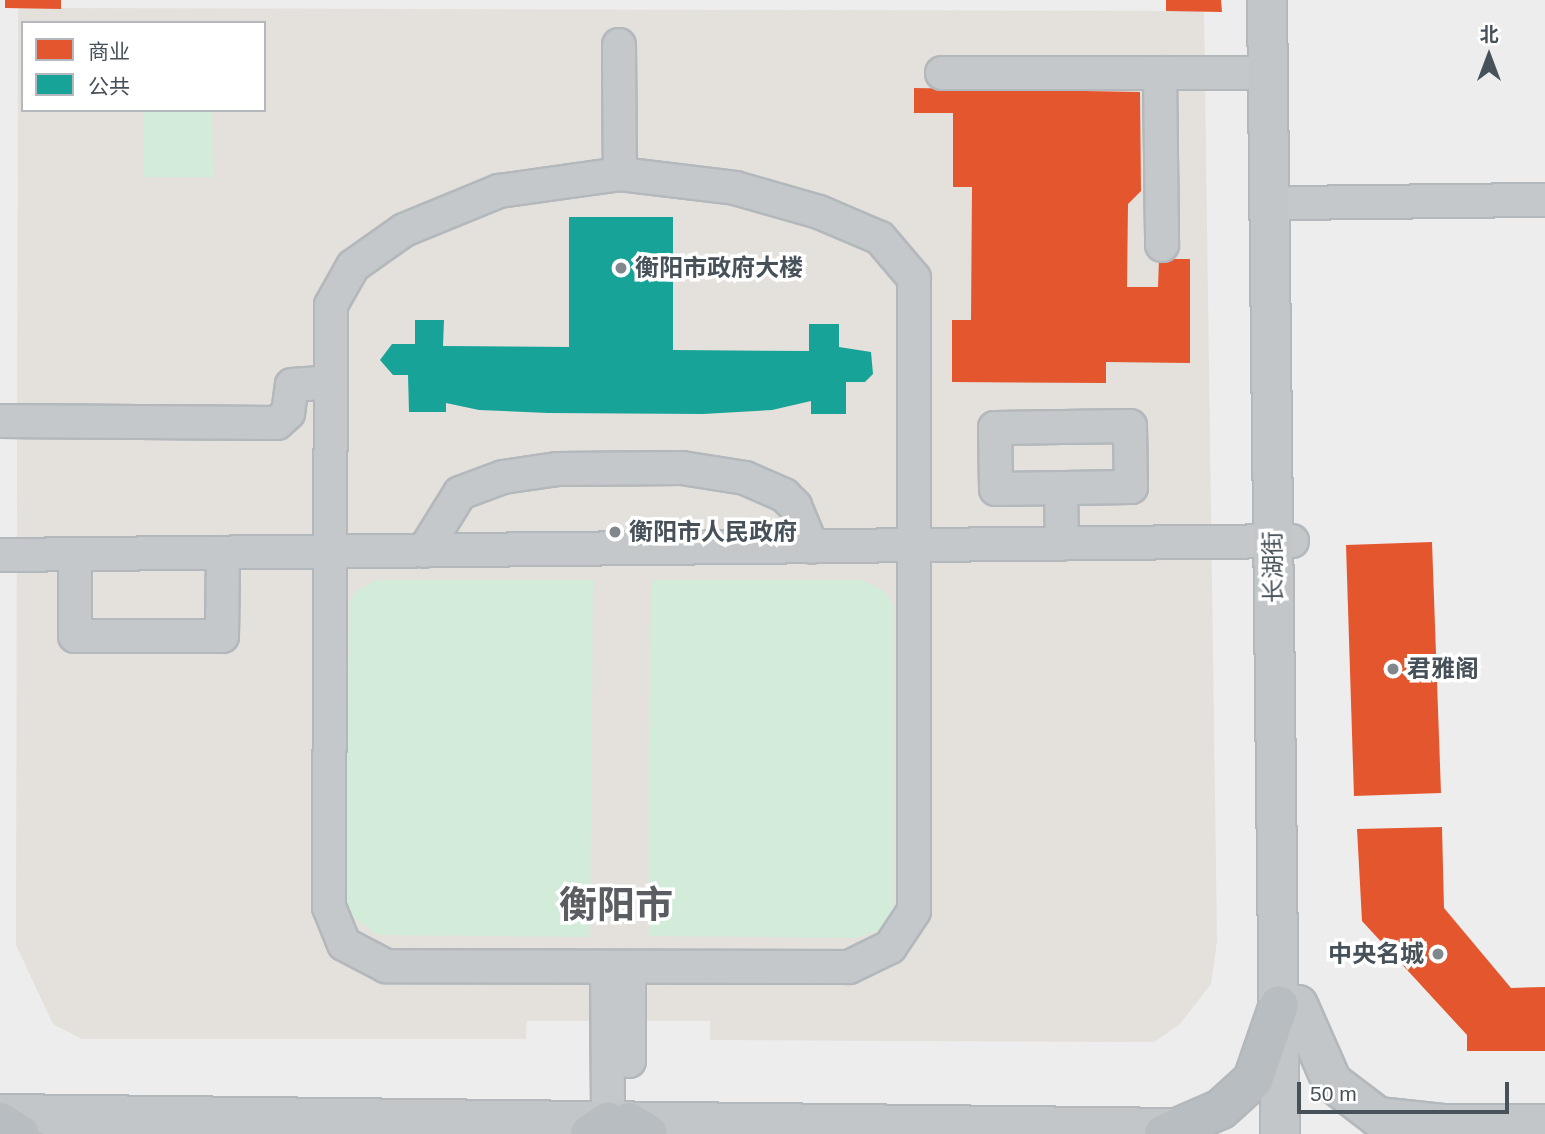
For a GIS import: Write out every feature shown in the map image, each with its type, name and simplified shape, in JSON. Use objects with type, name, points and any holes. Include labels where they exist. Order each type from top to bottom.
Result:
[{"type":"highway","points":[[1170,1131],[1221,1109],[1253,1080],[1288,1005]]},
{"type":"highway","points":[[0,1122],[20,1134]]},
{"type":"main road","name":"长湖街","points":[[1267,0],[1283,541],[1288,1005],[1280,1134]]},
{"type":"main road","name":"长湖街","points":[[1283,541],[1289,203],[1286,0]]},
{"type":"main road","name":"长湖街","points":[[1288,1005],[1299,1134]]},
{"type":"main road","points":[[1288,1005],[1332,1082],[1378,1116],[1443,1124],[1545,1124]]},
{"type":"main road","points":[[0,1114],[619,1128],[1170,1131]]},
{"type":"street","points":[[619,45],[620,174]]},
{"type":"street","points":[[942,73],[1268,73]]},
{"type":"street","points":[[1160,73],[1162,245]]},
{"type":"street","points":[[620,174],[735,188],[819,212],[880,238],[914,278],[914,911],[890,947],[849,967],[386,966],[345,944],[329,907],[331,306],[353,266],[404,230],[499,191],[620,174]]},
{"type":"street","points":[[1289,203],[1545,200]]},
{"type":"street","points":[[0,421],[277,424],[288,413],[292,385],[331,382]]},
{"type":"street","points":[[424,551],[460,493],[503,477],[558,468],[682,468],[755,481],[784,495],[795,506],[812,547]]},
{"type":"street","points":[[1061,488],[1062,544]]},
{"type":"street","points":[[0,555],[1283,541]]},
{"type":"street","points":[[75,555],[75,636],[222,636],[223,553]]},
{"type":"street","points":[[618,967],[619,1128]]},
{"type":"shaded area","name":"衡阳市人民政府","points":[[18,8],[1204,11],[1217,941],[1211,984],[1180,1024],[1154,1042],[710,1040],[710,1021],[527,1021],[526,1039],[82,1039],[53,1024],[16,945]]},
{"type":"green space","points":[[143,112],[212,112],[213,177],[143,177]]},
{"type":"green space","points":[[376,580],[593,580],[590,937],[378,935],[352,916],[347,904],[349,605],[355,592]]},
{"type":"green space","points":[[651,580],[863,580],[887,593],[893,606],[893,918],[883,929],[856,938],[649,936]]},
{"type":"building: 商业","points":[[5,0],[61,0],[61,9],[5,8]]},
{"type":"building: 商业","points":[[1166,0],[1221,0],[1222,12],[1166,11]]},
{"type":"building: 商业","points":[[914,88],[1140,92],[1141,191],[1128,204],[1127,287],[1158,287],[1159,259],[1190,259],[1190,363],[1106,362],[1106,383],[952,382],[952,320],[971,320],[972,187],[953,187],[953,113],[914,113]]},
{"type":"building: 商业","name":"君雅阁","points":[[1432,542],[1441,793],[1354,796],[1346,545]]},
{"type":"building: 商业","name":"中央名城","points":[[1442,827],[1444,908],[1511,988],[1545,987],[1545,1051],[1467,1051],[1467,1035],[1362,921],[1357,829]]},
{"type":"building: 公共","name":"衡阳市政府大楼","points":[[569,217],[673,217],[673,350],[809,351],[809,324],[839,324],[839,347],[871,352],[873,374],[865,382],[846,382],[846,414],[811,414],[811,401],[772,410],[703,414],[548,413],[479,410],[446,403],[446,412],[409,412],[408,375],[393,375],[380,360],[392,344],[415,344],[415,320],[444,320],[443,346],[569,347]]},
{"type":"place","name":"衡阳市政府大楼","points":[[621,268]]},
{"type":"place","name":"衡阳市人民政府","points":[[615,532]]},
{"type":"place","name":"君雅阁","points":[[1393,669]]},
{"type":"place","name":"中央名城","points":[[1438,954]]},
{"type":"district","name":"衡阳市","points":[[616,906]]}]
